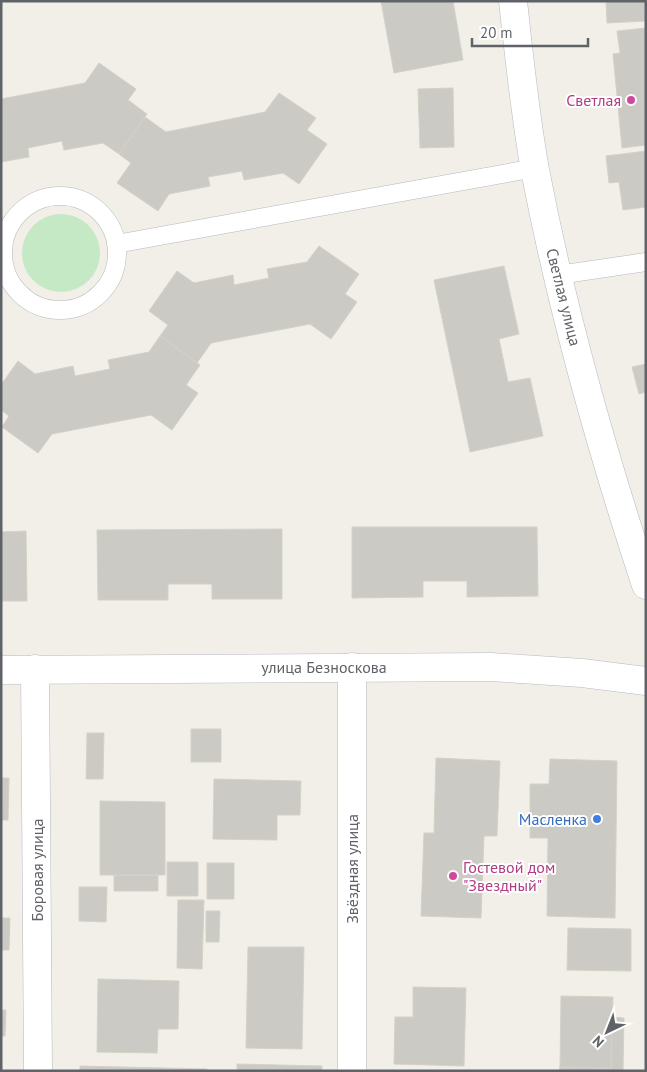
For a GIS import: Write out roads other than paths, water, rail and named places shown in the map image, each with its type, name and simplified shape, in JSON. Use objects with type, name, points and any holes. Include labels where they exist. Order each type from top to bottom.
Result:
[{"type":"street","name":"Светлая улица","points":[[513,1],[535,168],[558,275],[591,405],[646,585]]},
{"type":"street","name":"Звёздная улица","points":[[352,667],[352,1071]]},
{"type":"street","name":"улица Безноскова","points":[[1,670],[491,667],[582,673],[646,681]]},
{"type":"street","name":"Боровая улица","points":[[35,669],[38,1071]]},
{"type":"lane","points":[[116,244],[535,168]]},
{"type":"lane","points":[[67,197],[93,207],[106,220],[115,237],[116,244],[116,264],[104,290],[90,302],[72,309],[54,310],[28,300],[14,287],[6,270],[4,242],[11,224],[31,205],[48,198],[67,197]]},
{"type":"lane","points":[[558,275],[646,262]]},
{"type":"place","name":"Светлая","points":[[631,100]]},
{"type":"place","name":"Масленка","points":[[597,819]]},
{"type":"place","name":"Гостевой дом \"Звездный\"","points":[[453,876]]}]
